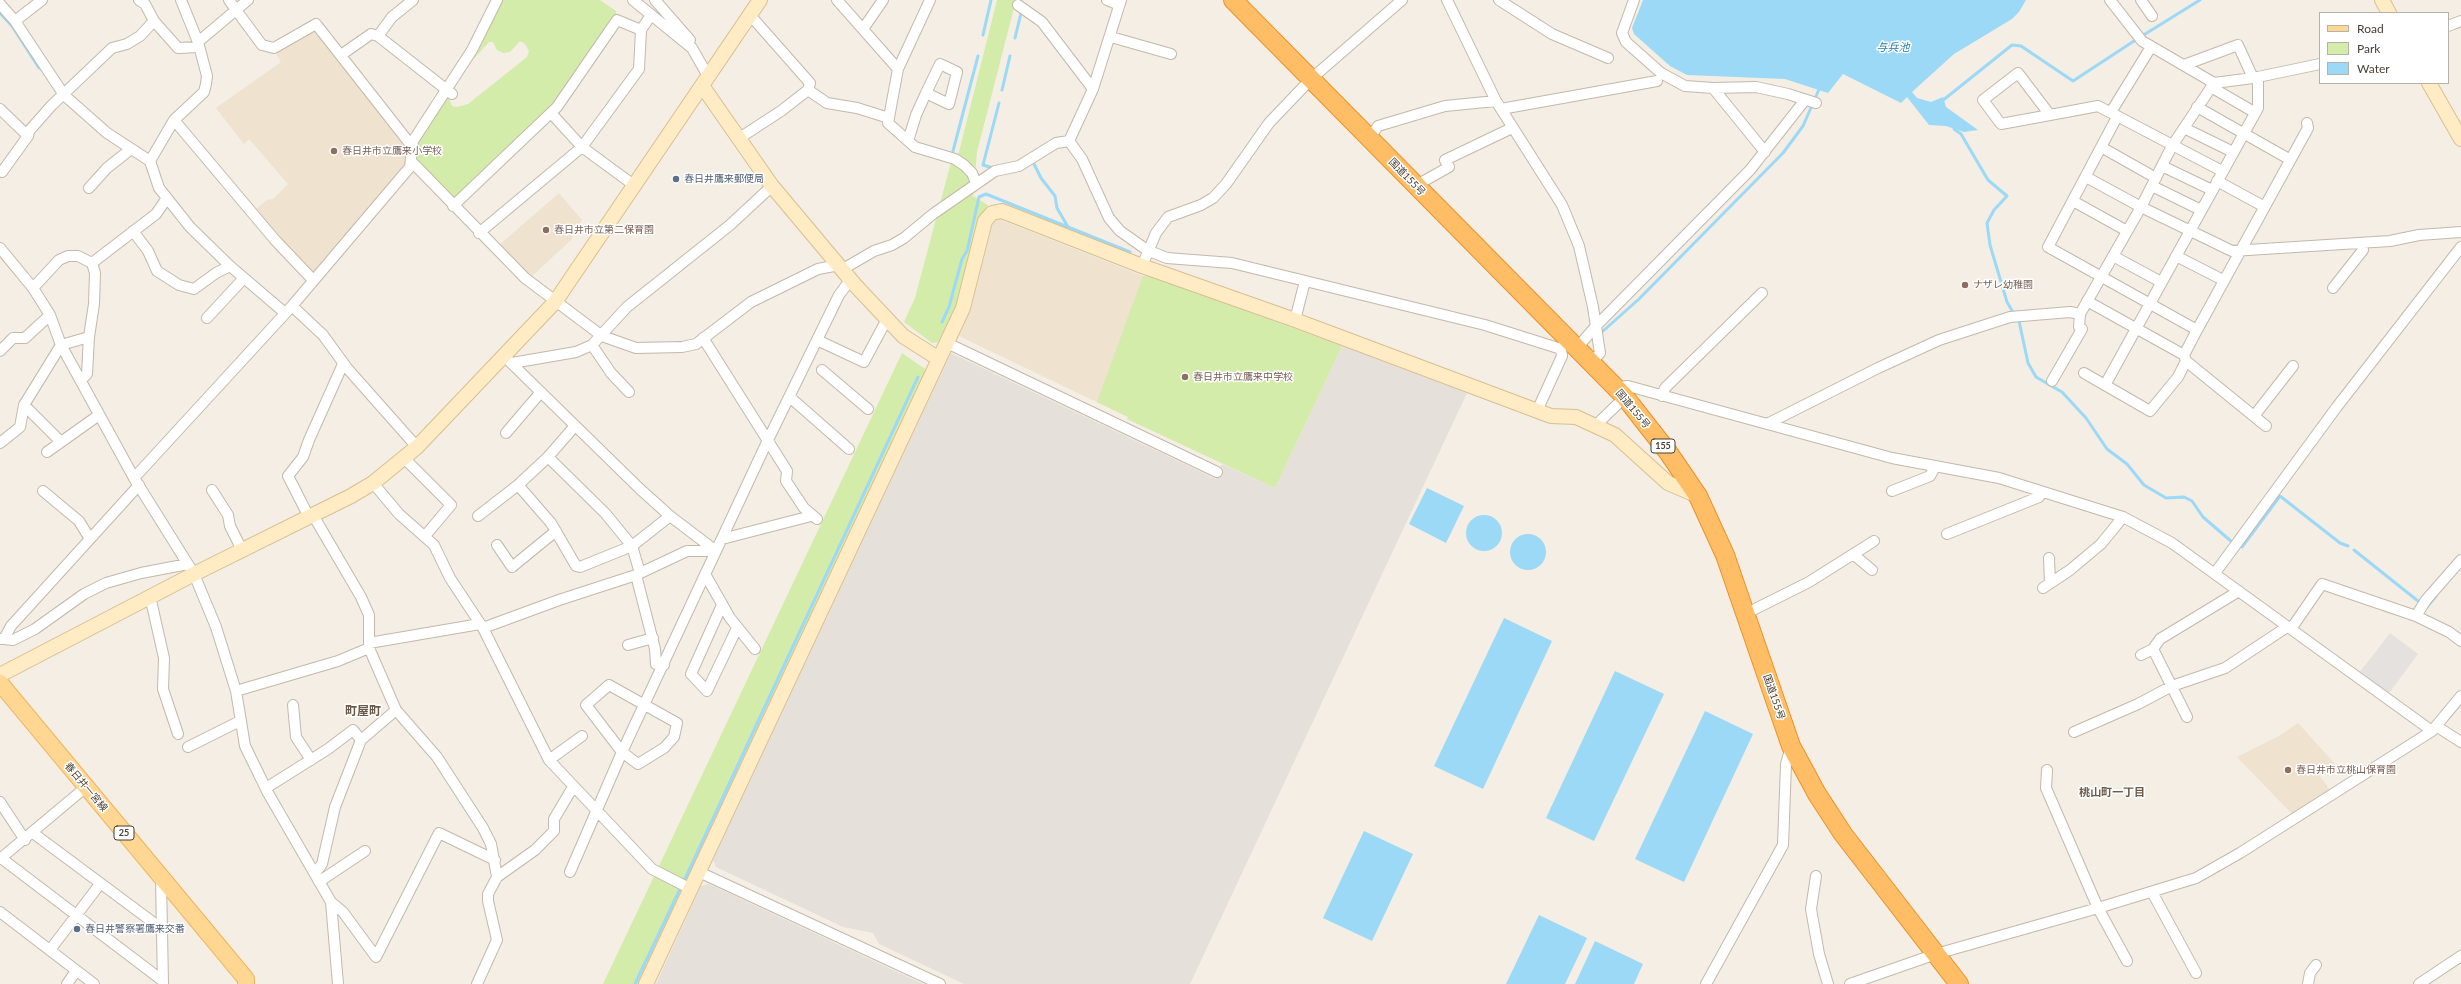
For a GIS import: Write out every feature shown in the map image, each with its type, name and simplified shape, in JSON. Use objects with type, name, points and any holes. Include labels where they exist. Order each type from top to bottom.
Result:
[{"type":"highway","name":"国道155号","points":[[1233,0],[1370,138],[1569,346],[1591,363],[1620,392],[1668,452],[1698,496],[1725,555],[1791,746],[1817,794],[1843,834],[1959,984]]},
{"type":"main road","name":"春日井一宮線","points":[[0,683],[249,982]]},
{"type":"street","points":[[15,21],[42,0]]},
{"type":"street","points":[[139,0],[145,4],[154,21],[178,48],[198,45],[248,0]]},
{"type":"street","points":[[150,161],[174,120],[204,92],[206,84],[207,76],[198,45],[181,0]]},
{"type":"street","points":[[229,0],[262,45],[274,48],[316,24],[411,145]]},
{"type":"street","points":[[378,36],[392,17],[413,0]]},
{"type":"street","points":[[191,569],[141,573],[106,583],[84,594],[35,629],[13,640],[2,639],[11,626],[90,539],[136,481],[288,310],[410,167],[411,145],[420,128],[450,91],[497,0]]},
{"type":"street","points":[[633,0],[692,48]]},
{"type":"street","points":[[655,0],[690,40],[706,82],[738,139],[772,186],[844,271],[903,336],[939,359]]},
{"type":"street","points":[[0,675],[150,596],[191,569],[242,550],[373,483],[417,447],[508,360],[555,302],[706,82],[760,0]]},
{"type":"street","points":[[837,0],[898,68]]},
{"type":"street","points":[[863,29],[883,0]]},
{"type":"street","points":[[930,0],[898,68],[888,123],[915,146],[955,159],[968,168],[976,183]]},
{"type":"street","points":[[1069,141],[1093,89],[1111,37],[1120,2],[1107,0]]},
{"type":"street","points":[[1142,266],[1147,250],[1168,217],[1201,205],[1214,198],[1226,184],[1254,141],[1269,123],[1311,79],[1402,0]]},
{"type":"street","points":[[1447,0],[1499,105],[1512,128],[1562,205],[1579,246],[1596,326],[1600,353],[1591,363]]},
{"type":"street","points":[[1498,0],[1552,34],[1608,58]]},
{"type":"street","points":[[1634,0],[1622,33],[1626,42],[1661,73],[1685,86],[1713,88],[1756,87],[1816,103]]},
{"type":"street","points":[[2110,0],[2142,41],[2184,65],[2254,112]]},
{"type":"street","points":[[2141,0],[2152,16]]},
{"type":"street","points":[[2382,0],[2388,12]]},
{"type":"street","points":[[0,4],[15,21],[64,95],[88,118],[150,161],[160,188],[190,227],[244,278],[323,335],[344,364],[417,447]]},
{"type":"street","points":[[1018,5],[1042,22],[1093,89]]},
{"type":"street","points":[[479,233],[582,147],[639,69],[641,30],[651,15]]},
{"type":"street","points":[[738,139],[781,111],[808,90],[810,83],[750,15]]},
{"type":"street","points":[[453,206],[551,113],[617,20],[641,30]]},
{"type":"street","points":[[2,172],[28,136],[29,131],[64,95],[112,48],[127,44],[140,36],[154,21]]},
{"type":"street","points":[[2449,26],[2461,21]]},
{"type":"street","points":[[341,55],[371,34],[378,36],[450,91]]},
{"type":"street","points":[[1111,37],[1171,54]]},
{"type":"street","points":[[2104,384],[2190,231],[2254,112],[2258,108],[2255,78],[2238,45],[2184,65]]},
{"type":"street","points":[[2151,47],[2114,115],[2101,147],[2048,247],[2197,330]]},
{"type":"street","points":[[2052,381],[2082,329],[2079,327],[2080,314],[2087,301],[2141,207],[2172,146],[2213,85],[2255,78],[2319,64]]},
{"type":"street","points":[[2050,115],[2018,73],[1983,100],[2001,124],[2050,115],[2098,106],[2222,171]]},
{"type":"street","points":[[1370,138],[1378,126],[1445,106],[1499,105],[1657,81]]},
{"type":"street","points":[[2430,84],[2461,139]]},
{"type":"street","points":[[1713,88],[1765,152]]},
{"type":"street","points":[[808,90],[827,103],[857,108],[889,118]]},
{"type":"street","points":[[908,141],[926,93]]},
{"type":"street","points":[[1537,411],[1562,356],[1569,346],[1596,326],[1750,170],[1805,100]]},
{"type":"street","points":[[2197,107],[2289,160]]},
{"type":"street","points":[[0,109],[28,136]]},
{"type":"street","points":[[551,113],[582,147],[635,186]]},
{"type":"street","points":[[174,120],[270,234],[313,280]]},
{"type":"street","points":[[2084,373],[2150,411],[2178,377],[2197,330],[2238,251],[2308,128],[2307,123]]},
{"type":"street","points":[[1415,186],[1449,167],[1445,160],[1512,128]]},
{"type":"street","points":[[2184,128],[2233,152]]},
{"type":"street","points":[[1069,141],[1082,159],[1109,218],[1130,239],[1147,250],[1167,258],[1232,263],[1569,346]]},
{"type":"street","points":[[411,161],[479,233],[525,278],[602,336],[636,348],[682,347],[696,344],[751,302],[780,286],[818,269],[844,271],[874,251],[892,245],[904,238],[976,183],[995,171],[1019,166],[1056,143],[1069,141]]},
{"type":"street","points":[[2101,147],[2154,182],[2201,210]]},
{"type":"street","points":[[89,188],[107,168],[131,149]]},
{"type":"street","points":[[2162,166],[2214,185],[2263,206]]},
{"type":"street","points":[[2086,177],[2141,207],[2232,251],[2362,243],[2461,232]]},
{"type":"street","points":[[508,360],[576,352],[592,345],[602,336],[627,307],[706,245],[772,186]]},
{"type":"street","points":[[92,262],[156,214],[167,198]]},
{"type":"street","points":[[2073,201],[2127,231]]},
{"type":"street","points":[[646,984],[963,308],[985,220],[992,213],[1002,211],[1142,266],[1295,320],[1551,416],[1576,417],[1615,435],[1668,483],[1698,496]]},
{"type":"street","points":[[133,231],[148,251],[157,271],[179,286],[194,289],[216,273],[230,266]]},
{"type":"street","points":[[2333,288],[2363,250],[2362,243]]},
{"type":"street","points":[[2215,573],[2338,406],[2461,247]]},
{"type":"street","points":[[0,248],[33,288],[50,315],[61,345],[99,415],[136,481],[191,569],[216,627],[236,691],[245,746],[266,788],[318,876],[331,902],[338,984]]},
{"type":"street","points":[[33,288],[59,260],[68,256],[78,256],[92,262]]},
{"type":"street","points":[[2114,256],[2161,282]]},
{"type":"street","points":[[2176,256],[2223,280]]},
{"type":"street","points":[[80,380],[87,374],[89,337],[94,304],[95,272],[92,262]]},
{"type":"street","points":[[570,872],[622,752],[645,706],[767,442],[839,295],[844,271]]},
{"type":"street","points":[[207,318],[244,278]]},
{"type":"street","points":[[1295,320],[1305,281]]},
{"type":"street","points":[[1662,396],[1665,388],[1762,293]]},
{"type":"street","points":[[2087,301],[2136,328],[2185,358],[2266,426]]},
{"type":"street","points":[[1767,424],[1878,368],[1939,340],[2010,318],[2070,312],[2080,314]]},
{"type":"street","points":[[0,351],[13,338],[25,338],[50,315]]},
{"type":"street","points":[[817,340],[864,362],[887,319]]},
{"type":"street","points":[[1,441],[20,427],[24,405],[61,345],[89,337]]},
{"type":"street","points":[[704,338],[767,442],[787,472],[786,481],[814,517],[722,539]]},
{"type":"street","points":[[947,343],[1217,472]]},
{"type":"street","points":[[592,345],[611,373],[629,392]]},
{"type":"street","points":[[508,360],[574,426],[670,516],[716,551]]},
{"type":"street","points":[[344,364],[308,440],[304,457],[288,476],[311,516],[362,597],[369,615],[369,646],[396,710],[437,757],[483,828],[495,860],[497,877]]},
{"type":"street","points":[[2254,416],[2293,366]]},
{"type":"street","points":[[822,370],[868,409]]},
{"type":"street","points":[[1595,426],[1620,392],[1628,386],[1892,458],[1999,478],[2124,517],[2172,543],[2289,628],[2434,729],[2461,742]]},
{"type":"street","points":[[506,433],[541,392]]},
{"type":"street","points":[[792,399],[849,449]]},
{"type":"street","points":[[24,405],[61,442]]},
{"type":"street","points":[[47,452],[99,415]]},
{"type":"street","points":[[478,516],[518,485],[548,457],[574,426]]},
{"type":"street","points":[[548,457],[605,513],[632,546],[653,638],[656,664],[664,665]]},
{"type":"street","points":[[404,458],[451,505],[425,536]]},
{"type":"street","points":[[1892,491],[1930,476],[1935,467]]},
{"type":"street","points":[[373,483],[399,514],[434,545],[450,578],[481,626],[549,760],[652,869],[691,889]]},
{"type":"street","points":[[518,485],[556,531],[576,566],[580,568],[632,546],[670,516]]},
{"type":"street","points":[[212,490],[228,515],[230,526],[242,550]]},
{"type":"street","points":[[43,491],[79,521],[90,539]]},
{"type":"street","points":[[1947,534],[2039,497],[2042,492]]},
{"type":"street","points":[[2048,558],[2046,585],[2070,570],[2101,544],[2124,517]]},
{"type":"street","points":[[497,545],[512,567],[556,531]]},
{"type":"street","points":[[1745,614],[1809,582],[1874,541]]},
{"type":"street","points":[[236,691],[338,661],[369,646],[481,626],[518,617],[559,600],[638,574],[687,551],[716,551]]},
{"type":"street","points":[[1853,554],[1872,570]]},
{"type":"street","points":[[2416,616],[2426,600],[2461,560]]},
{"type":"street","points":[[705,574],[722,605],[738,628],[756,648]]},
{"type":"street","points":[[2074,732],[2138,704],[2172,686],[2224,668],[2289,628],[2322,584],[2416,616],[2449,632],[2461,641]]},
{"type":"street","points":[[2141,655],[2153,649],[2160,639],[2239,592]]},
{"type":"street","points":[[150,596],[164,658],[163,689],[178,734]]},
{"type":"street","points":[[722,605],[691,674],[707,691],[738,628]]},
{"type":"street","points":[[628,645],[653,638]]},
{"type":"street","points":[[2153,649],[2187,717]]},
{"type":"street","points":[[609,685],[677,723],[674,737],[664,748],[638,764],[622,752],[586,705],[609,685]]},
{"type":"street","points":[[1850,984],[1936,954],[2098,908],[2196,878],[2240,853],[2434,729],[2461,696]]},
{"type":"street","points":[[293,705],[296,737],[311,760]]},
{"type":"street","points":[[318,876],[335,807],[361,740],[396,710]]},
{"type":"street","points":[[188,747],[240,721]]},
{"type":"street","points":[[266,788],[328,750],[353,730],[361,740]]},
{"type":"street","points":[[549,760],[582,736]]},
{"type":"street","points":[[1706,984],[1782,845],[1786,764],[1791,746]]},
{"type":"street","points":[[2047,770],[2046,788],[2098,908],[2127,961]]},
{"type":"street","points":[[86,787],[1,859],[163,983]]},
{"type":"street","points":[[477,984],[496,940],[488,894],[497,877],[535,850],[554,832],[554,819],[573,787]]},
{"type":"street","points":[[0,802],[29,836],[100,884],[162,929]]},
{"type":"street","points":[[331,902],[343,912],[376,957],[439,833],[495,860]]},
{"type":"street","points":[[318,876],[365,851]]},
{"type":"street","points":[[699,872],[940,984]]},
{"type":"street","points":[[1816,876],[1811,909],[1819,954],[1828,984]]},
{"type":"street","points":[[161,878],[163,983]]},
{"type":"street","points":[[50,950],[100,884]]},
{"type":"street","points":[[2152,892],[2196,973]]},
{"type":"street","points":[[0,912],[94,984]]},
{"type":"street","points":[[2420,984],[2461,956]]},
{"type":"street","points":[[2308,984],[2310,973],[2316,965]]},
{"type":"street","points":[[67,984],[76,971]]},
{"type":"shaded area","name":"春日井市立鷹来小学校","points":[[314,28],[408,144],[406,166],[314,275],[254,211],[267,200],[273,199],[288,184],[249,139],[244,144],[216,108],[281,62],[275,51]]},
{"type":"shaded area","name":"春日井市立第二保育園","points":[[559,193],[582,220],[571,240],[531,277],[498,246]]},
{"type":"shaded area","name":"春日井市立鷹来中学校","points":[[999,219],[1143,276],[1153,277],[1342,346],[1275,488],[1127,419],[1128,417],[959,336],[971,310],[993,223]]},
{"type":"shaded area","points":[[1342,346],[1467,393],[1190,984],[964,984],[879,944],[873,933],[843,927],[716,867],[713,860],[951,353],[1216,479],[1222,464],[1275,488]]},
{"type":"shaded area","points":[[2390,633],[2418,654],[2389,693],[2360,672]]},
{"type":"shaded area","name":"春日井市立桃山保育園","points":[[2298,723],[2335,764],[2319,775],[2330,790],[2292,814],[2237,757],[2279,736]]},
{"type":"shaded area","points":[[709,884],[923,984],[656,984],[701,886]]},
{"type":"green space","points":[[501,0],[600,0],[616,11],[616,16],[555,105],[453,199],[416,161],[414,144],[447,94],[452,106],[457,107],[468,104],[527,57],[529,51],[525,44],[520,41],[510,52],[503,53],[497,50],[493,42],[489,42],[461,73]]},
{"type":"green space","points":[[997,0],[1016,0],[977,152],[973,196],[988,205],[980,217],[957,305],[938,342],[932,343],[904,322],[915,298],[951,162],[958,156]]},
{"type":"green space","name":"春日井市立鷹来中学校","points":[[1143,276],[1153,277],[1342,346],[1275,488],[1127,419],[1128,417],[1097,402]]},
{"type":"green space","points":[[902,353],[928,371],[640,984],[603,984]]},
{"type":"water","name":"与兵池","points":[[1643,0],[2026,0],[2019,12],[2012,19],[1954,54],[1912,92],[1917,98],[1931,102],[1943,97],[1946,107],[1978,130],[1964,132],[1946,126],[1929,125],[1907,97],[1901,103],[1843,74],[1828,93],[1785,79],[1687,75],[1670,66],[1634,34],[1632,28]]},
{"type":"water","points":[[1427,488],[1464,506],[1446,543],[1409,524]]},
{"type":"water","points":[[1484,515],[1497,520],[1502,533],[1497,546],[1484,551],[1471,546],[1466,533],[1471,520]]},
{"type":"water","points":[[1528,534],[1541,539],[1546,552],[1541,565],[1528,570],[1515,565],[1510,552],[1515,539]]},
{"type":"water","points":[[1504,618],[1552,641],[1483,789],[1434,766]]},
{"type":"water","points":[[1615,671],[1664,694],[1594,841],[1546,818]]},
{"type":"water","points":[[1705,711],[1753,734],[1684,882],[1635,859]]},
{"type":"water","points":[[1364,831],[1413,854],[1372,941],[1323,918]]},
{"type":"water","points":[[1539,915],[1587,938],[1565,984],[1506,984]]},
{"type":"water","points":[[1595,941],[1643,964],[1634,984],[1575,984]]},
{"type":"waterway","points":[[983,35],[991,0]]},
{"type":"waterway","points":[[2142,36],[2200,0]]},
{"type":"waterway","points":[[0,13],[12,26],[39,68]]},
{"type":"waterway","points":[[1015,38],[1021,13]]},
{"type":"waterway","points":[[1942,101],[2012,45],[2021,46],[2073,81],[2134,41]]},
{"type":"waterway","points":[[953,151],[978,56]]},
{"type":"waterway","points":[[1002,90],[1010,56]]},
{"type":"waterway","points":[[1602,332],[1639,299],[1783,153],[1803,126],[1820,87]]},
{"type":"waterway","points":[[993,168],[983,165],[999,103]]},
{"type":"waterway","points":[[1954,129],[1961,134],[1988,180],[2007,196],[1994,210],[1987,223],[1990,245],[2007,302],[2014,314]]},
{"type":"waterway","points":[[1033,162],[1041,178],[1055,196],[1057,208],[1068,227]]},
{"type":"waterway","points":[[942,322],[949,307],[962,259],[967,251],[979,197],[986,194],[1130,252]]},
{"type":"waterway","points":[[2019,321],[2028,363],[2036,377],[2062,392],[2086,418],[2107,449],[2127,464],[2144,485],[2166,498],[2184,497],[2192,501],[2203,517],[2232,542]]},
{"type":"waterway","points":[[684,881],[918,377]]},
{"type":"waterway","points":[[2242,547],[2280,496],[2340,543],[2348,546]]},
{"type":"waterway","points":[[2354,550],[2418,601]]},
{"type":"waterway","points":[[2427,607],[2436,596]]},
{"type":"waterway","points":[[635,984],[680,889]]},
{"type":"place","name":"春日井市立鷹来小学校","points":[[334,151]]},
{"type":"place","name":"春日井鷹来郵便局","points":[[676,179]]},
{"type":"place","name":"春日井市立第二保育園","points":[[546,230]]},
{"type":"place","name":"ナザレ幼稚園","points":[[1965,285]]},
{"type":"place","name":"春日井市立鷹来中学校","points":[[1185,377]]},
{"type":"place","name":"春日井市立桃山保育園","points":[[2288,770]]},
{"type":"place","name":"春日井警察署鷹来交番","points":[[77,929]]},
{"type":"district","name":"町屋町","points":[[363,711]]},
{"type":"district","name":"桃山町一丁目","points":[[2112,792]]}]
